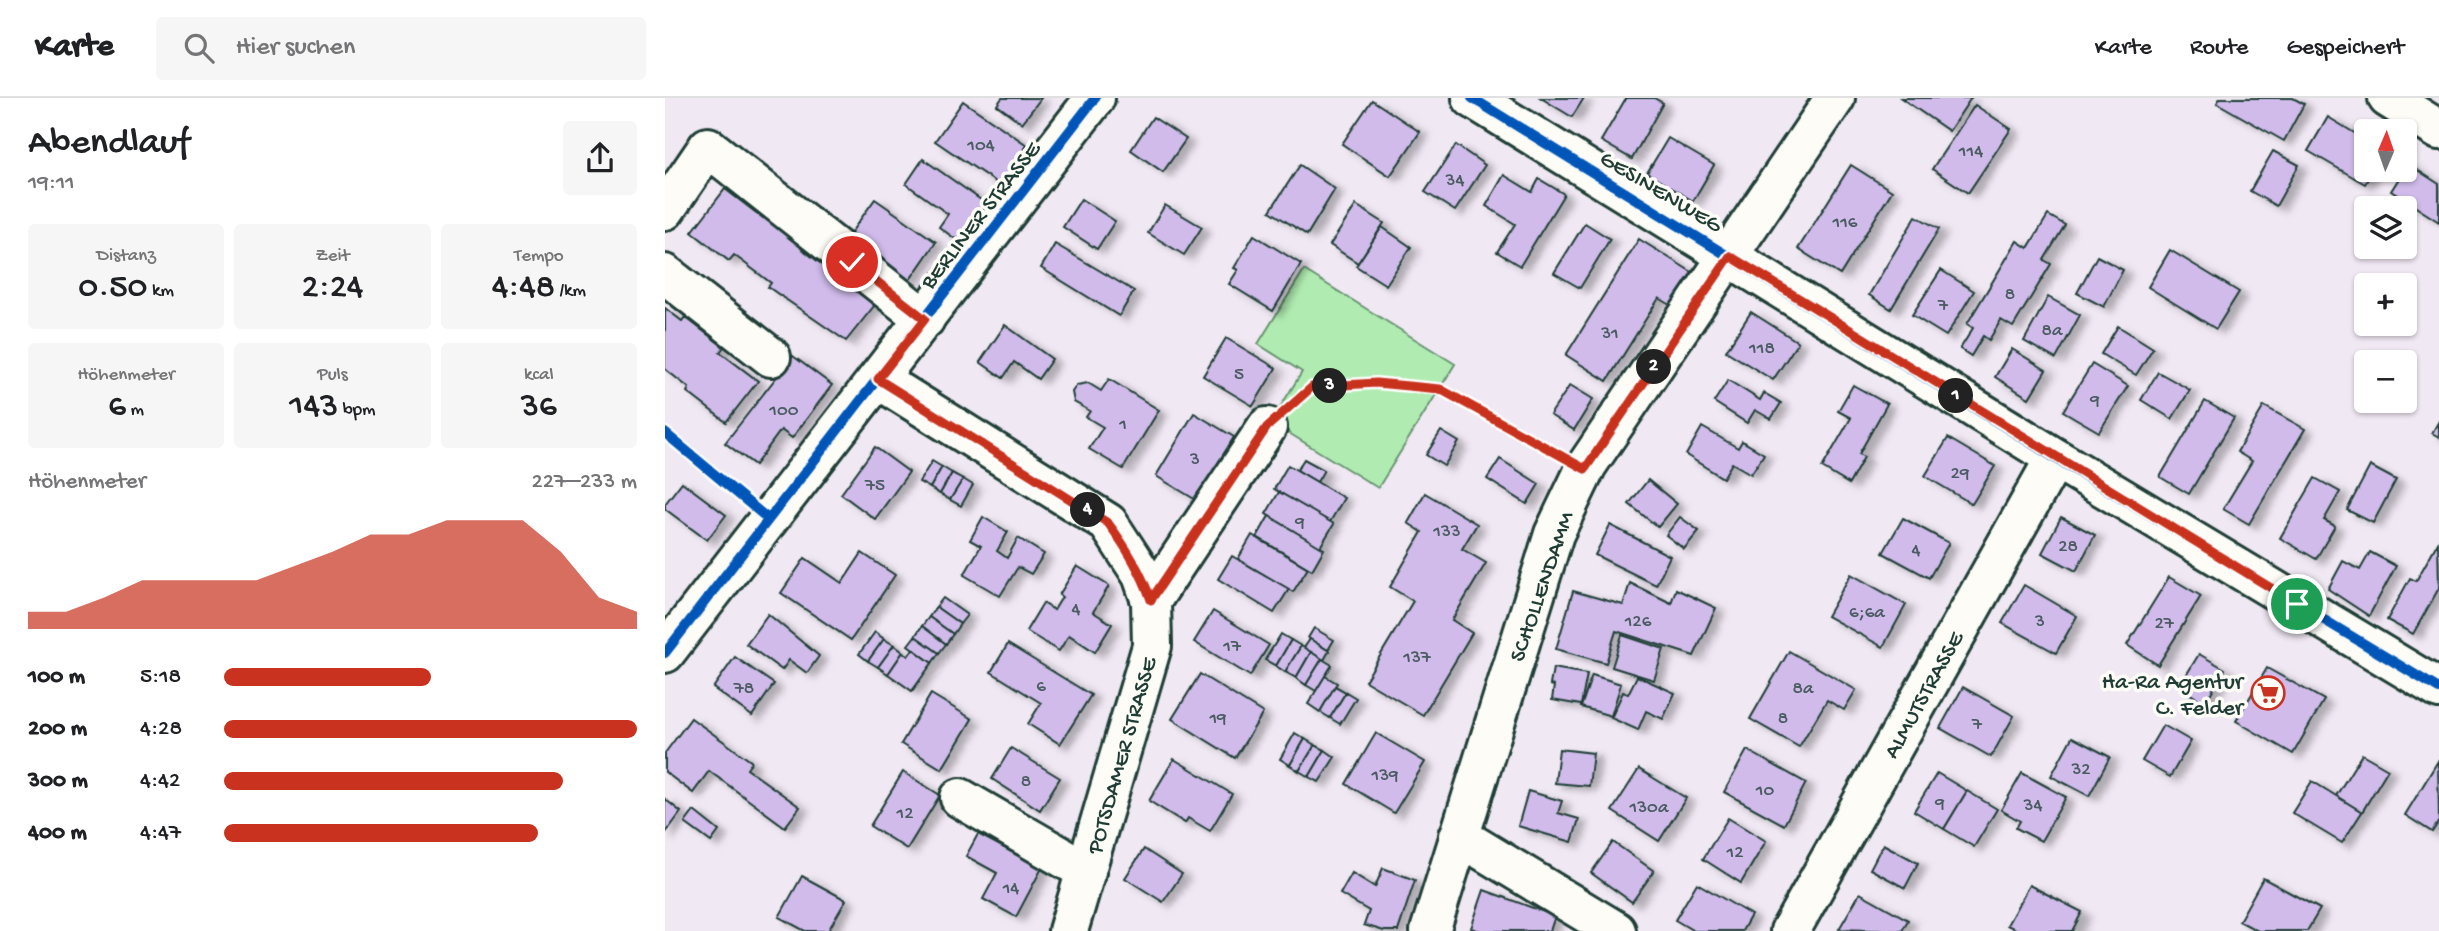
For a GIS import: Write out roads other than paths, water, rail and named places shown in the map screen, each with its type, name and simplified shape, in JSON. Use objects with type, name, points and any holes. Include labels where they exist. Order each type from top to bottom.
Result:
[{"type":"street","name":"BERLINER STRASSE","points":[[665,653],[1095,98]]},
{"type":"street","name":"GESINENWEG","points":[[1472,98],[2055,458],[2439,689]]},
{"type":"street","name":"SCHOLLENDAMM","points":[[1430,931],[1554,534],[1585,469],[1835,98]]},
{"type":"street","points":[[2388,98],[2439,130]]},
{"type":"street","points":[[665,210],[708,147],[925,319]]},
{"type":"street","points":[[665,274],[771,357]]},
{"type":"street","name":"POTSDAMER STRASSE","points":[[878,379],[1108,523],[1137,565],[1151,600],[1152,646],[1069,931]]},
{"type":"street","points":[[1151,600],[1267,427]]},
{"type":"street","name":"ALMUTSTRASSE","points":[[1790,931],[2055,458]]},
{"type":"street","points":[[960,798],[1086,871]]},
{"type":"street","points":[[1459,836],[1616,931]]},
{"type":"place","name":"Ha-Ra Agentur C. Felder","points":[[2268,693]]}]
